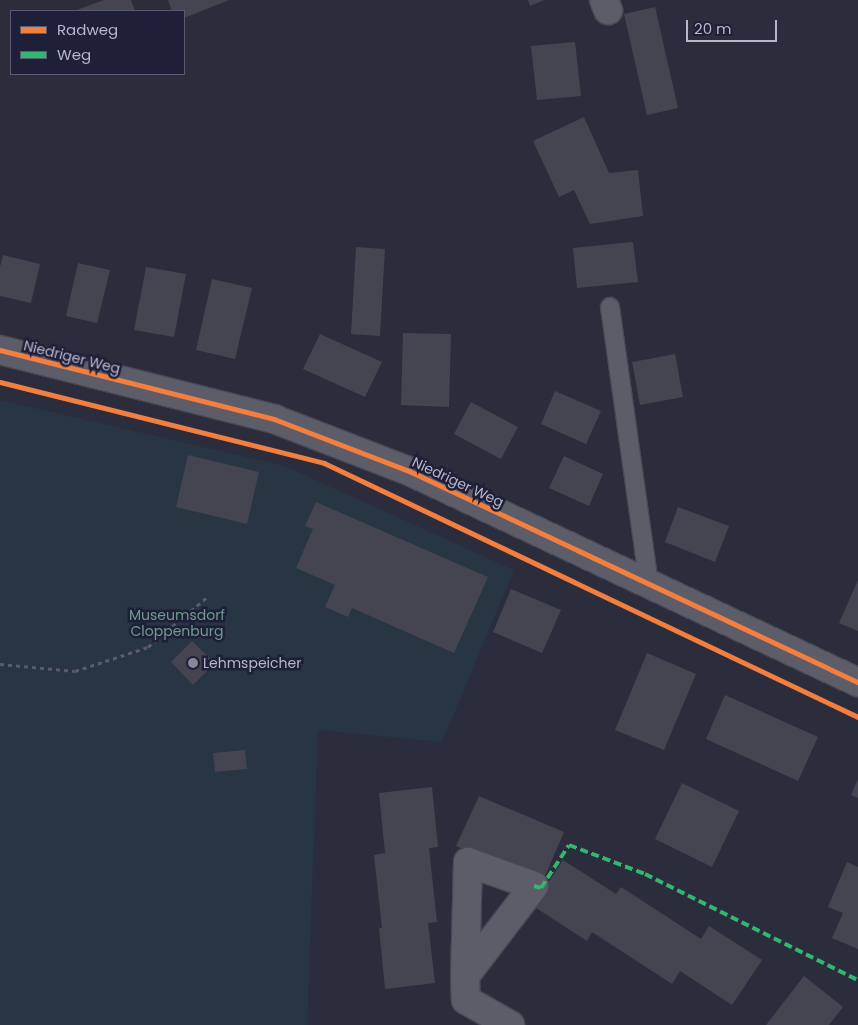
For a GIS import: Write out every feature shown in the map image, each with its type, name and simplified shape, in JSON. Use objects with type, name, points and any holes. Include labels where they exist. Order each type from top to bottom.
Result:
[{"type":"street","name":"Niedriger Weg","points":[[0,350],[274,419],[409,471],[858,682]]},
{"type":"street","points":[[466,976],[466,1000],[510,1025]]},
{"type":"lane","points":[[610,307],[649,584]]},
{"type":"path","points":[[0,664],[76,671],[148,647],[206,598]]},
{"type":"green space","name":"Museumsdorf Cloppenburg","points":[[0,400],[285,466],[514,570],[442,742],[318,730],[307,1025],[0,1025]]},
{"type":"building","points":[[104,0],[131,0],[135,10],[77,10]]},
{"type":"building","points":[[168,0],[229,0],[185,18],[185,10],[172,10]]},
{"type":"building","points":[[528,0],[544,0],[530,6]]},
{"type":"building","points":[[655,7],[678,108],[647,115],[624,14]]},
{"type":"building","points":[[575,42],[581,96],[537,100],[531,46]]},
{"type":"building","points":[[584,117],[609,173],[638,170],[643,216],[590,224],[574,190],[559,197],[533,141]]},
{"type":"building","points":[[633,242],[638,282],[577,288],[573,248]]},
{"type":"building","points":[[356,247],[385,249],[380,336],[351,334]]},
{"type":"building","points":[[3,255],[40,264],[31,303],[0,296],[0,267]]},
{"type":"building","points":[[78,263],[110,270],[97,323],[66,316]]},
{"type":"building","points":[[146,267],[186,274],[174,337],[134,330]]},
{"type":"building","points":[[212,279],[252,288],[235,359],[196,350]]},
{"type":"building","points":[[403,333],[451,334],[449,407],[401,405]]},
{"type":"building","points":[[320,334],[382,362],[365,397],[303,369]]},
{"type":"building","points":[[675,354],[683,397],[640,405],[632,362]]},
{"type":"building","points":[[555,391],[601,411],[586,444],[541,424]]},
{"type":"building","points":[[471,402],[518,427],[501,459],[454,434]]},
{"type":"building","points":[[188,455],[259,472],[247,524],[176,507]]},
{"type":"building","points":[[564,456],[603,474],[589,506],[549,488]]},
{"type":"building","points":[[316,502],[488,577],[454,653],[352,608],[348,617],[325,607],[335,585],[296,568],[313,529],[305,526]]},
{"type":"building","points":[[678,507],[729,526],[715,562],[665,542]]},
{"type":"building","points":[[858,580],[858,631],[839,623]]},
{"type":"building","points":[[511,589],[561,610],[542,653],[493,632]]},
{"type":"building","name":"Lehmspeicher","points":[[192,641],[215,663],[193,685],[171,662]]},
{"type":"building","points":[[647,653],[696,674],[664,750],[615,730]]},
{"type":"building","points":[[725,695],[818,737],[798,781],[706,739]]},
{"type":"building","points":[[245,750],[247,769],[215,772],[213,753]]},
{"type":"building","points":[[858,779],[858,798],[851,795]]},
{"type":"building","points":[[682,783],[739,811],[712,867],[655,839]]},
{"type":"building","points":[[432,787],[438,847],[429,848],[437,922],[428,923],[435,983],[385,989],[379,928],[382,928],[374,855],[385,853],[379,793]]},
{"type":"building","points":[[479,796],[564,832],[542,883],[456,846]]},
{"type":"building","points":[[563,860],[616,894],[621,887],[701,939],[709,926],[762,960],[732,1005],[680,971],[672,984],[592,932],[587,941],[533,906]]},
{"type":"building","points":[[847,862],[858,867],[858,949],[832,938],[843,913],[828,907]]},
{"type":"building","points":[[804,976],[843,1007],[829,1025],[766,1025]]},
{"type":"marked path","points":[[534,886],[541,888],[569,845],[645,874],[858,980]]},
{"type":"cycle path","points":[[0,350],[274,419],[409,471],[858,682]]},
{"type":"cycle path","points":[[0,382],[324,463],[858,717]]},
{"type":"place","name":"Lehmspeicher","points":[[193,663]]}]
